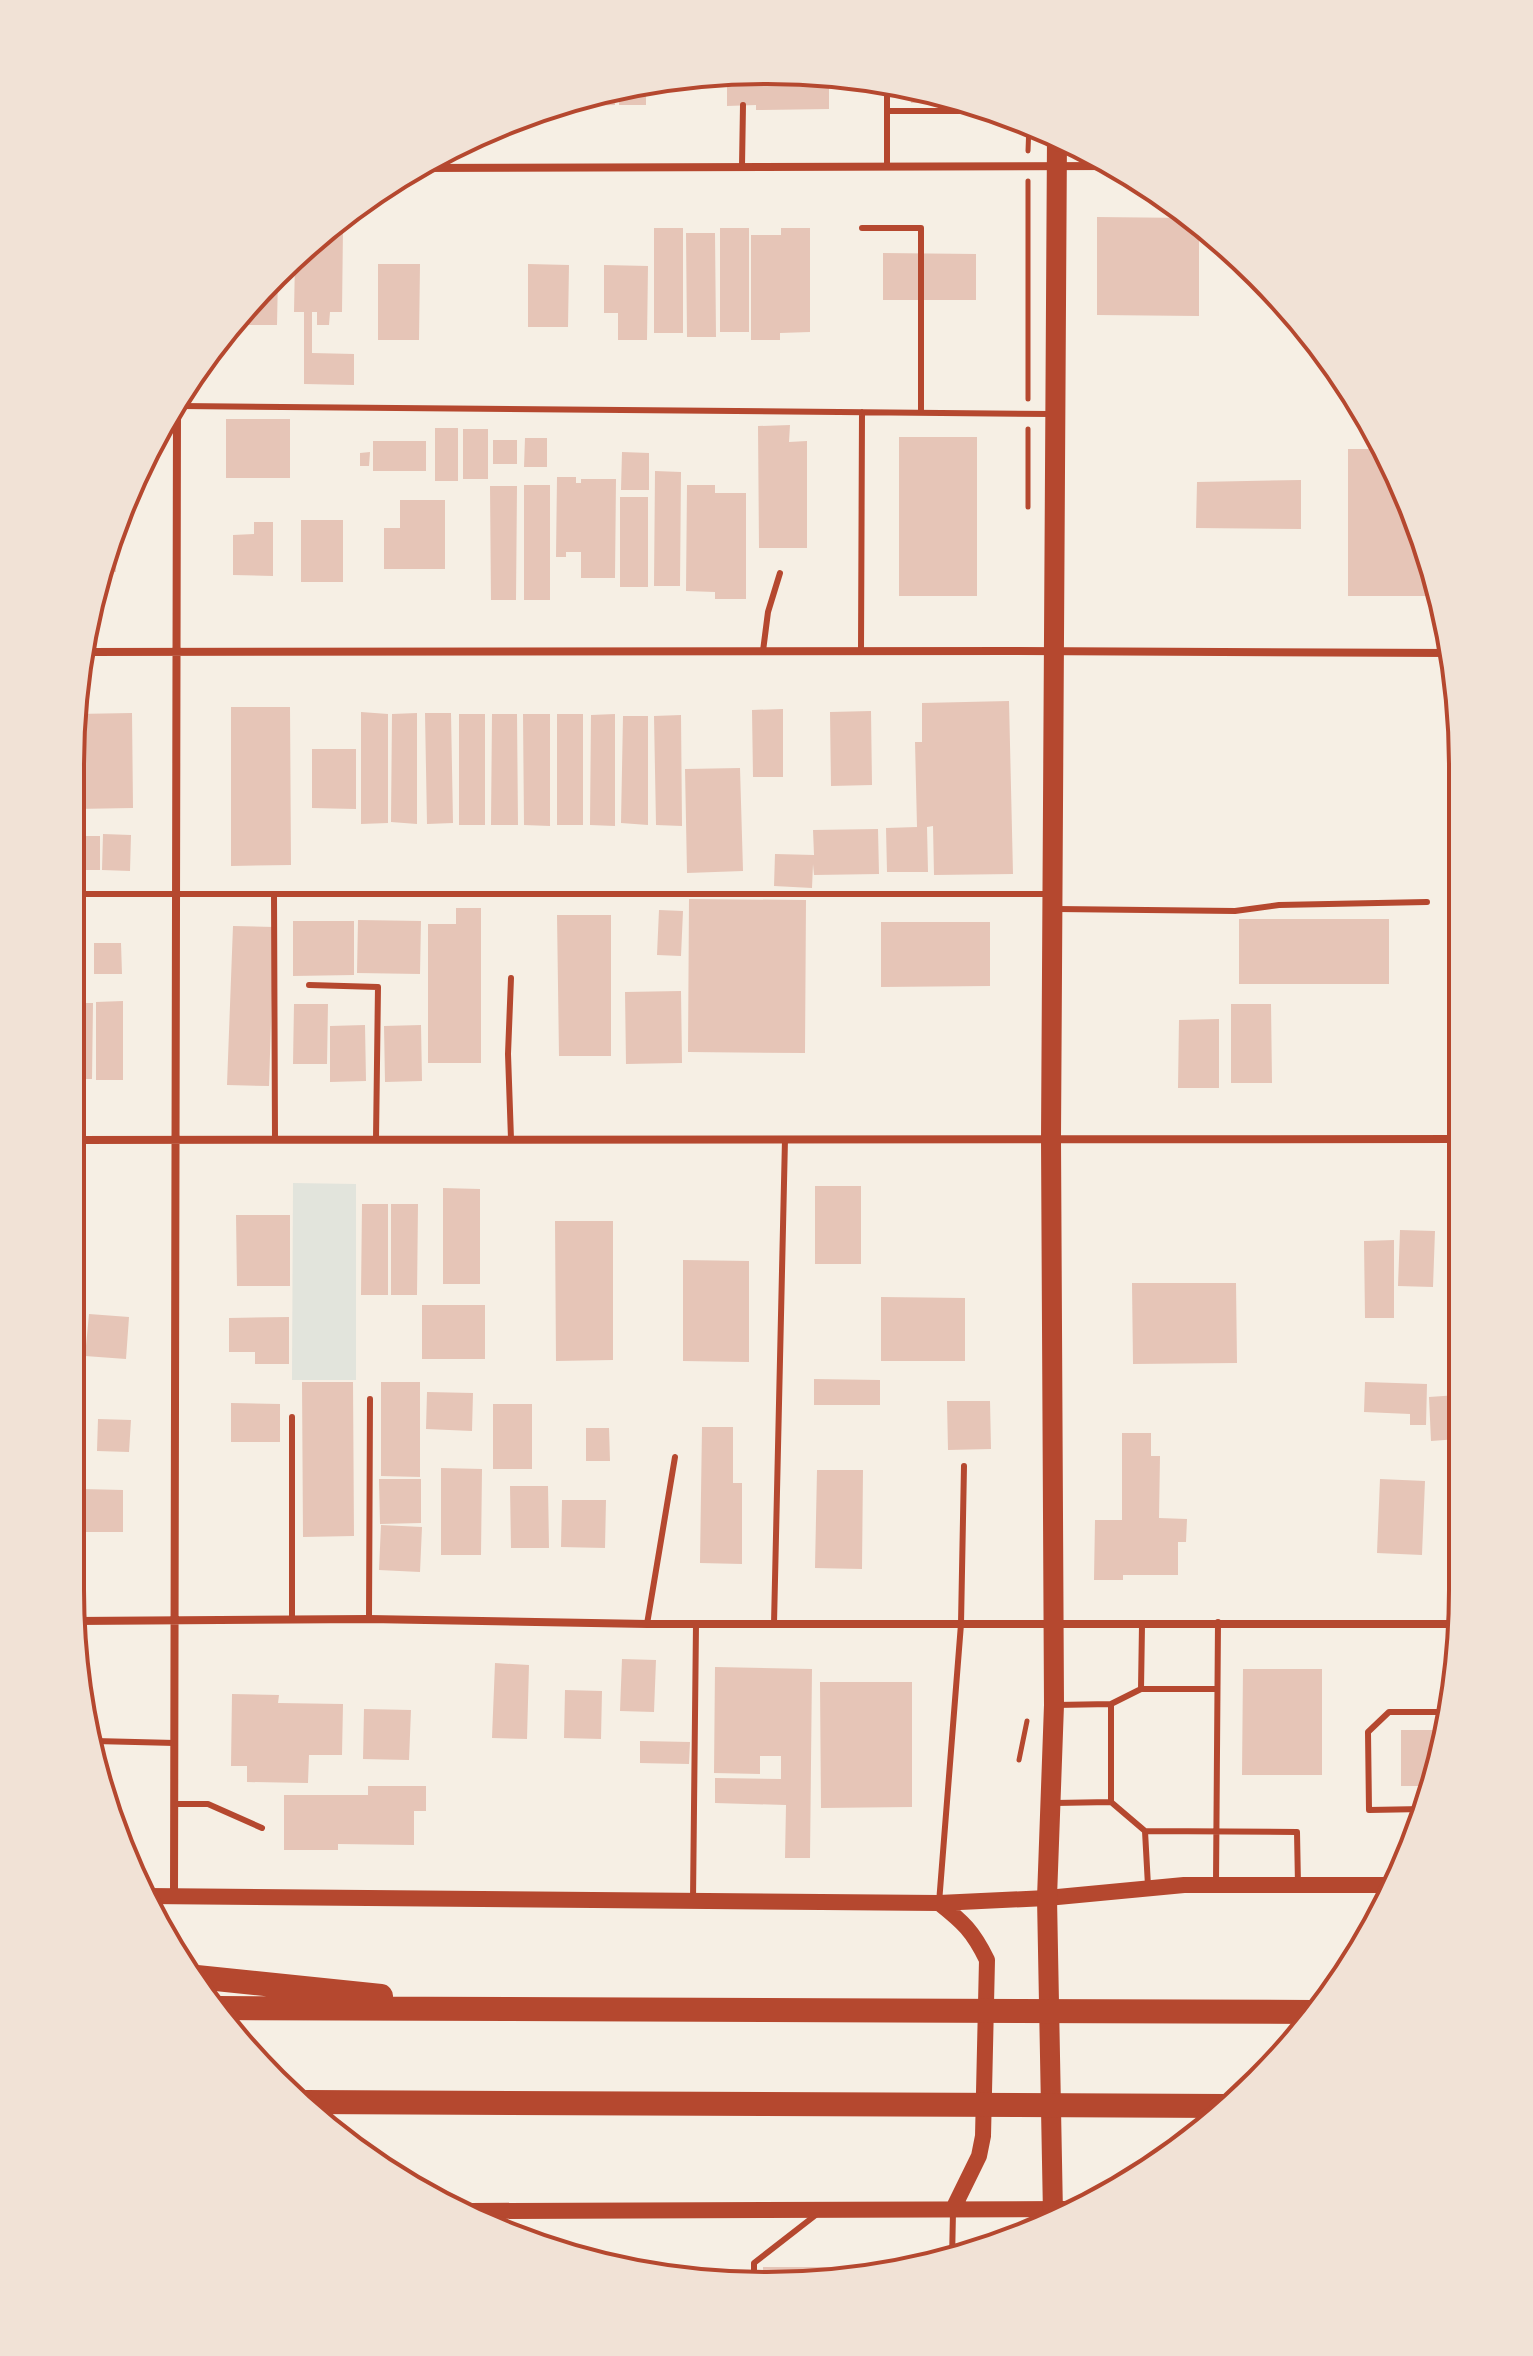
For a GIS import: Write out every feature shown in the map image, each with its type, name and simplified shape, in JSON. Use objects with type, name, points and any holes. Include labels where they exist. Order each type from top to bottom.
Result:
[{"type":"highway","points":[[205,1978],[530,2010]]},
{"type":"highway","points":[[227,2008],[1302,2012]]},
{"type":"highway","points":[[315,2102],[1213,2106]]},
{"type":"main road","points":[[1057,149],[1051,1139],[1054,1705],[1047,1898],[1057,2207]]},
{"type":"main road","points":[[157,1896],[939,1903],[1216,1885],[1382,1885]]},
{"type":"main road","points":[[939,1903],[966,1924],[977,1938],[987,1960],[983,2136],[979,2156],[953,2209]]},
{"type":"main road","points":[[485,2211],[1048,2211]]},
{"type":"street","points":[[439,168],[1092,167]]},
{"type":"street","points":[[174,1897],[177,422]]},
{"type":"street","points":[[94,652],[1439,653]]},
{"type":"street","points":[[84,1140],[1449,1139]]},
{"type":"street","points":[[85,1621],[369,1619],[647,1624],[1448,1624]]},
{"type":"lane","points":[[887,95],[887,166]]},
{"type":"lane","points":[[742,166],[743,105]]},
{"type":"lane","points":[[887,111],[956,111]]},
{"type":"lane","points":[[862,228],[921,228],[921,412]]},
{"type":"lane","points":[[187,406],[1055,414]]},
{"type":"lane","points":[[861,652],[862,412]]},
{"type":"lane","points":[[763,651],[768,612],[780,573]]},
{"type":"lane","points":[[84,894],[1053,902],[1235,911],[1279,905],[1427,902]]},
{"type":"lane","points":[[274,894],[275,1139]]},
{"type":"lane","points":[[511,978],[508,1054],[511,1139]]},
{"type":"lane","points":[[309,985],[378,987],[376,1139]]},
{"type":"lane","points":[[774,1624],[785,1139]]},
{"type":"lane","points":[[369,1619],[370,1399]]},
{"type":"lane","points":[[292,1417],[292,1619]]},
{"type":"lane","points":[[647,1624],[675,1457]]},
{"type":"lane","points":[[939,1903],[961,1624],[964,1466]]},
{"type":"lane","points":[[1216,1885],[1218,1622]]},
{"type":"lane","points":[[693,1901],[696,1624]]},
{"type":"lane","points":[[1141,1689],[1142,1625]]},
{"type":"lane","points":[[1054,1705],[1111,1704],[1141,1689],[1217,1689]]},
{"type":"lane","points":[[1111,1704],[1111,1802]]},
{"type":"lane","points":[[1413,1809],[1369,1810],[1368,1732],[1389,1712],[1438,1712]]},
{"type":"lane","points":[[101,1741],[175,1743]]},
{"type":"lane","points":[[1051,1803],[1111,1802],[1145,1831],[1297,1832],[1298,1885]]},
{"type":"lane","points":[[174,1804],[208,1804],[262,1828]]},
{"type":"lane","points":[[1145,1831],[1148,1888]]},
{"type":"lane","points":[[754,2272],[754,2263],[823,2209]]},
{"type":"lane","points":[[952,2246],[953,2209]]},
{"type":"path","points":[[1029,136],[1029,142]]},
{"type":"path","points":[[1019,1760],[1027,1709]]},
{"type":"shaded area","points":[[293,1183],[356,1184],[356,1380],[292,1380]]},
{"type":"building","points":[[727,85],[829,87],[829,109],[756,110],[756,105],[727,106]]},
{"type":"building","points":[[646,95],[646,105],[619,105],[619,100]]},
{"type":"building","points":[[1097,217],[1172,218],[1199,239],[1199,316],[1097,315]]},
{"type":"building","points":[[654,228],[683,228],[683,333],[654,333]]},
{"type":"building","points":[[720,228],[749,228],[749,332],[720,332]]},
{"type":"building","points":[[781,228],[810,228],[810,332],[780,333],[780,340],[751,340],[751,235],[781,235]]},
{"type":"building","points":[[343,231],[342,312],[330,312],[329,325],[317,325],[317,312],[312,312],[312,353],[354,354],[354,385],[304,384],[304,312],[294,312],[295,274]]},
{"type":"building","points":[[686,233],[715,233],[716,337],[687,337]]},
{"type":"building","points":[[883,253],[976,254],[976,300],[883,300]]},
{"type":"building","points":[[378,264],[420,264],[419,340],[378,340]]},
{"type":"building","points":[[528,264],[569,265],[568,327],[528,327]]},
{"type":"building","points":[[604,265],[648,266],[647,340],[618,340],[618,313],[604,313]]},
{"type":"building","points":[[278,291],[277,325],[246,325]]},
{"type":"building","points":[[226,419],[290,419],[290,478],[226,478]]},
{"type":"building","points":[[790,425],[789,442],[807,441],[807,548],[759,548],[758,426]]},
{"type":"building","points":[[435,428],[458,428],[458,481],[435,481]]},
{"type":"building","points":[[463,429],[488,429],[488,479],[463,479]]},
{"type":"building","points":[[899,437],[977,437],[977,596],[899,596]]},
{"type":"building","points":[[525,438],[547,438],[547,467],[524,467]]},
{"type":"building","points":[[493,440],[517,440],[517,464],[493,464]]},
{"type":"building","points":[[373,441],[426,441],[426,471],[373,471]]},
{"type":"building","points":[[1348,449],[1371,449],[1397,505],[1427,596],[1348,596]]},
{"type":"building","points":[[370,452],[369,466],[360,466],[360,453]]},
{"type":"building","points":[[622,452],[649,453],[649,490],[621,490]]},
{"type":"building","points":[[655,471],[681,472],[680,586],[654,586]]},
{"type":"building","points":[[557,477],[576,477],[576,483],[581,483],[581,479],[616,479],[615,578],[581,578],[581,552],[566,552],[566,557],[556,557]]},
{"type":"building","points":[[1301,480],[1301,529],[1196,528],[1197,482]]},
{"type":"building","points":[[524,485],[550,485],[550,600],[524,600]]},
{"type":"building","points":[[687,485],[715,485],[715,493],[746,493],[746,599],[715,599],[715,592],[686,591]]},
{"type":"building","points":[[490,486],[517,486],[516,600],[491,600]]},
{"type":"building","points":[[620,497],[648,497],[648,587],[620,587]]},
{"type":"building","points":[[400,500],[445,500],[445,569],[384,569],[384,528],[400,528]]},
{"type":"building","points":[[301,520],[343,520],[343,582],[301,582]]},
{"type":"building","points":[[254,522],[273,522],[273,576],[233,575],[233,535],[254,534]]},
{"type":"building","points":[[1009,701],[1013,874],[934,875],[933,826],[927,827],[928,872],[887,872],[886,828],[917,827],[915,742],[922,742],[922,703]]},
{"type":"building","points":[[231,707],[290,707],[291,865],[231,866]]},
{"type":"building","points":[[783,709],[783,777],[753,777],[752,710]]},
{"type":"building","points":[[871,711],[872,785],[831,786],[830,712]]},
{"type":"building","points":[[361,712],[388,714],[388,823],[361,824]]},
{"type":"building","points":[[132,713],[133,808],[84,809],[86,714]]},
{"type":"building","points":[[417,713],[417,824],[391,822],[392,714]]},
{"type":"building","points":[[425,713],[451,713],[453,823],[427,824]]},
{"type":"building","points":[[459,714],[485,714],[485,825],[459,825]]},
{"type":"building","points":[[492,714],[517,714],[518,825],[491,825]]},
{"type":"building","points":[[523,714],[550,714],[550,826],[524,825]]},
{"type":"building","points":[[557,714],[583,714],[583,825],[557,825]]},
{"type":"building","points":[[615,714],[615,826],[590,825],[591,715]]},
{"type":"building","points":[[681,715],[682,826],[656,825],[654,716]]},
{"type":"building","points":[[623,716],[648,716],[648,825],[621,823]]},
{"type":"building","points":[[312,749],[356,749],[356,809],[312,808]]},
{"type":"building","points":[[740,768],[743,871],[687,873],[685,769]]},
{"type":"building","points":[[878,829],[879,874],[814,875],[813,864],[812,888],[774,886],[775,854],[814,855],[813,830]]},
{"type":"building","points":[[103,834],[131,835],[130,871],[102,870]]},
{"type":"building","points":[[84,836],[100,836],[100,870],[84,870]]},
{"type":"building","points":[[689,899],[806,900],[805,1053],[688,1052]]},
{"type":"building","points":[[456,908],[481,908],[481,1063],[428,1063],[428,924],[456,924]]},
{"type":"building","points":[[659,910],[683,911],[681,956],[657,955]]},
{"type":"building","points":[[557,915],[611,915],[611,1056],[559,1056]]},
{"type":"building","points":[[1239,919],[1389,919],[1389,984],[1239,984]]},
{"type":"building","points":[[358,920],[421,921],[420,974],[357,973]]},
{"type":"building","points":[[293,921],[354,921],[354,975],[293,976]]},
{"type":"building","points":[[881,922],[990,922],[990,986],[881,987]]},
{"type":"building","points":[[233,926],[274,927],[269,1086],[227,1085]]},
{"type":"building","points":[[94,943],[121,943],[122,974],[94,974]]},
{"type":"building","points":[[681,991],[682,1063],[626,1064],[625,992]]},
{"type":"building","points":[[123,1001],[123,1080],[96,1080],[96,1002]]},
{"type":"building","points":[[84,1003],[93,1003],[92,1079],[84,1079]]},
{"type":"building","points":[[294,1004],[328,1004],[327,1064],[293,1064]]},
{"type":"building","points":[[1231,1004],[1271,1004],[1272,1083],[1231,1083]]},
{"type":"building","points":[[1219,1019],[1219,1088],[1178,1088],[1179,1020]]},
{"type":"building","points":[[365,1025],[366,1081],[330,1082],[330,1026]]},
{"type":"building","points":[[421,1025],[422,1081],[385,1082],[384,1026]]},
{"type":"building","points":[[815,1186],[861,1186],[861,1264],[815,1264]]},
{"type":"building","points":[[443,1188],[480,1189],[480,1284],[443,1284]]},
{"type":"building","points":[[362,1204],[388,1204],[388,1295],[361,1295]]},
{"type":"building","points":[[391,1204],[418,1204],[417,1295],[391,1295]]},
{"type":"building","points":[[236,1215],[290,1215],[290,1286],[237,1286]]},
{"type":"building","points":[[555,1221],[613,1221],[613,1360],[556,1361]]},
{"type":"building","points":[[1400,1230],[1435,1231],[1433,1287],[1398,1286]]},
{"type":"building","points":[[1394,1240],[1394,1318],[1365,1318],[1364,1241]]},
{"type":"building","points":[[683,1260],[749,1261],[749,1362],[683,1361]]},
{"type":"building","points":[[1132,1283],[1236,1283],[1237,1363],[1133,1364]]},
{"type":"building","points":[[881,1297],[965,1298],[965,1361],[881,1361]]},
{"type":"building","points":[[422,1305],[485,1305],[485,1359],[422,1359]]},
{"type":"building","points":[[89,1314],[129,1317],[126,1359],[85,1356]]},
{"type":"building","points":[[289,1317],[289,1364],[255,1364],[255,1352],[229,1352],[229,1318]]},
{"type":"building","points":[[814,1379],[880,1380],[880,1405],[814,1405]]},
{"type":"building","points":[[302,1382],[353,1382],[354,1536],[303,1537]]},
{"type":"building","points":[[381,1382],[420,1382],[420,1477],[381,1476]]},
{"type":"building","points":[[1365,1382],[1427,1384],[1426,1425],[1410,1425],[1410,1414],[1364,1412]]},
{"type":"building","points":[[427,1392],[473,1393],[472,1431],[426,1429]]},
{"type":"building","points":[[1449,1396],[1449,1440],[1431,1441],[1429,1397]]},
{"type":"building","points":[[947,1401],[990,1401],[991,1449],[948,1450]]},
{"type":"building","points":[[231,1403],[280,1404],[280,1442],[231,1442]]},
{"type":"building","points":[[493,1404],[532,1404],[532,1469],[493,1469]]},
{"type":"building","points":[[98,1419],[131,1420],[129,1452],[97,1451]]},
{"type":"building","points":[[702,1427],[733,1427],[733,1483],[742,1483],[742,1564],[700,1563]]},
{"type":"building","points":[[586,1428],[609,1428],[610,1461],[586,1461]]},
{"type":"building","points":[[1122,1433],[1151,1433],[1151,1456],[1160,1456],[1159,1518],[1187,1519],[1186,1542],[1178,1542],[1178,1575],[1123,1575],[1123,1580],[1094,1580],[1095,1520],[1122,1520]]},
{"type":"building","points":[[441,1468],[482,1469],[481,1555],[441,1555]]},
{"type":"building","points":[[817,1470],[863,1470],[862,1569],[815,1568]]},
{"type":"building","points":[[379,1479],[421,1479],[421,1523],[380,1524]]},
{"type":"building","points":[[1380,1479],[1425,1481],[1422,1555],[1377,1553]]},
{"type":"building","points":[[510,1486],[548,1486],[549,1548],[511,1548]]},
{"type":"building","points":[[84,1489],[123,1490],[123,1532],[84,1532]]},
{"type":"building","points":[[562,1500],[606,1500],[605,1548],[561,1547]]},
{"type":"building","points":[[381,1525],[422,1527],[420,1572],[379,1570]]},
{"type":"building","points":[[622,1659],[656,1660],[654,1712],[620,1711]]},
{"type":"building","points":[[495,1663],[529,1665],[527,1739],[492,1738]]},
{"type":"building","points":[[715,1667],[812,1669],[810,1858],[785,1858],[786,1805],[715,1803],[715,1778],[781,1779],[781,1756],[760,1756],[760,1774],[714,1773]]},
{"type":"building","points":[[1243,1669],[1322,1669],[1322,1775],[1242,1775]]},
{"type":"building","points":[[820,1682],[912,1682],[912,1807],[821,1808]]},
{"type":"building","points":[[565,1690],[602,1691],[601,1739],[564,1738]]},
{"type":"building","points":[[232,1694],[279,1695],[278,1703],[343,1704],[342,1755],[309,1755],[308,1783],[247,1782],[247,1766],[231,1766]]},
{"type":"building","points":[[364,1709],[411,1710],[409,1760],[363,1759]]},
{"type":"building","points":[[1401,1730],[1434,1730],[1420,1786],[1401,1786]]},
{"type":"building","points":[[640,1741],[690,1742],[689,1764],[640,1763]]},
{"type":"building","points":[[368,1786],[426,1786],[426,1811],[414,1811],[414,1845],[338,1844],[338,1850],[284,1850],[284,1795],[368,1795]]},
{"type":"building","points":[[763,2267],[847,2267],[811,2271],[763,2272]]}]
